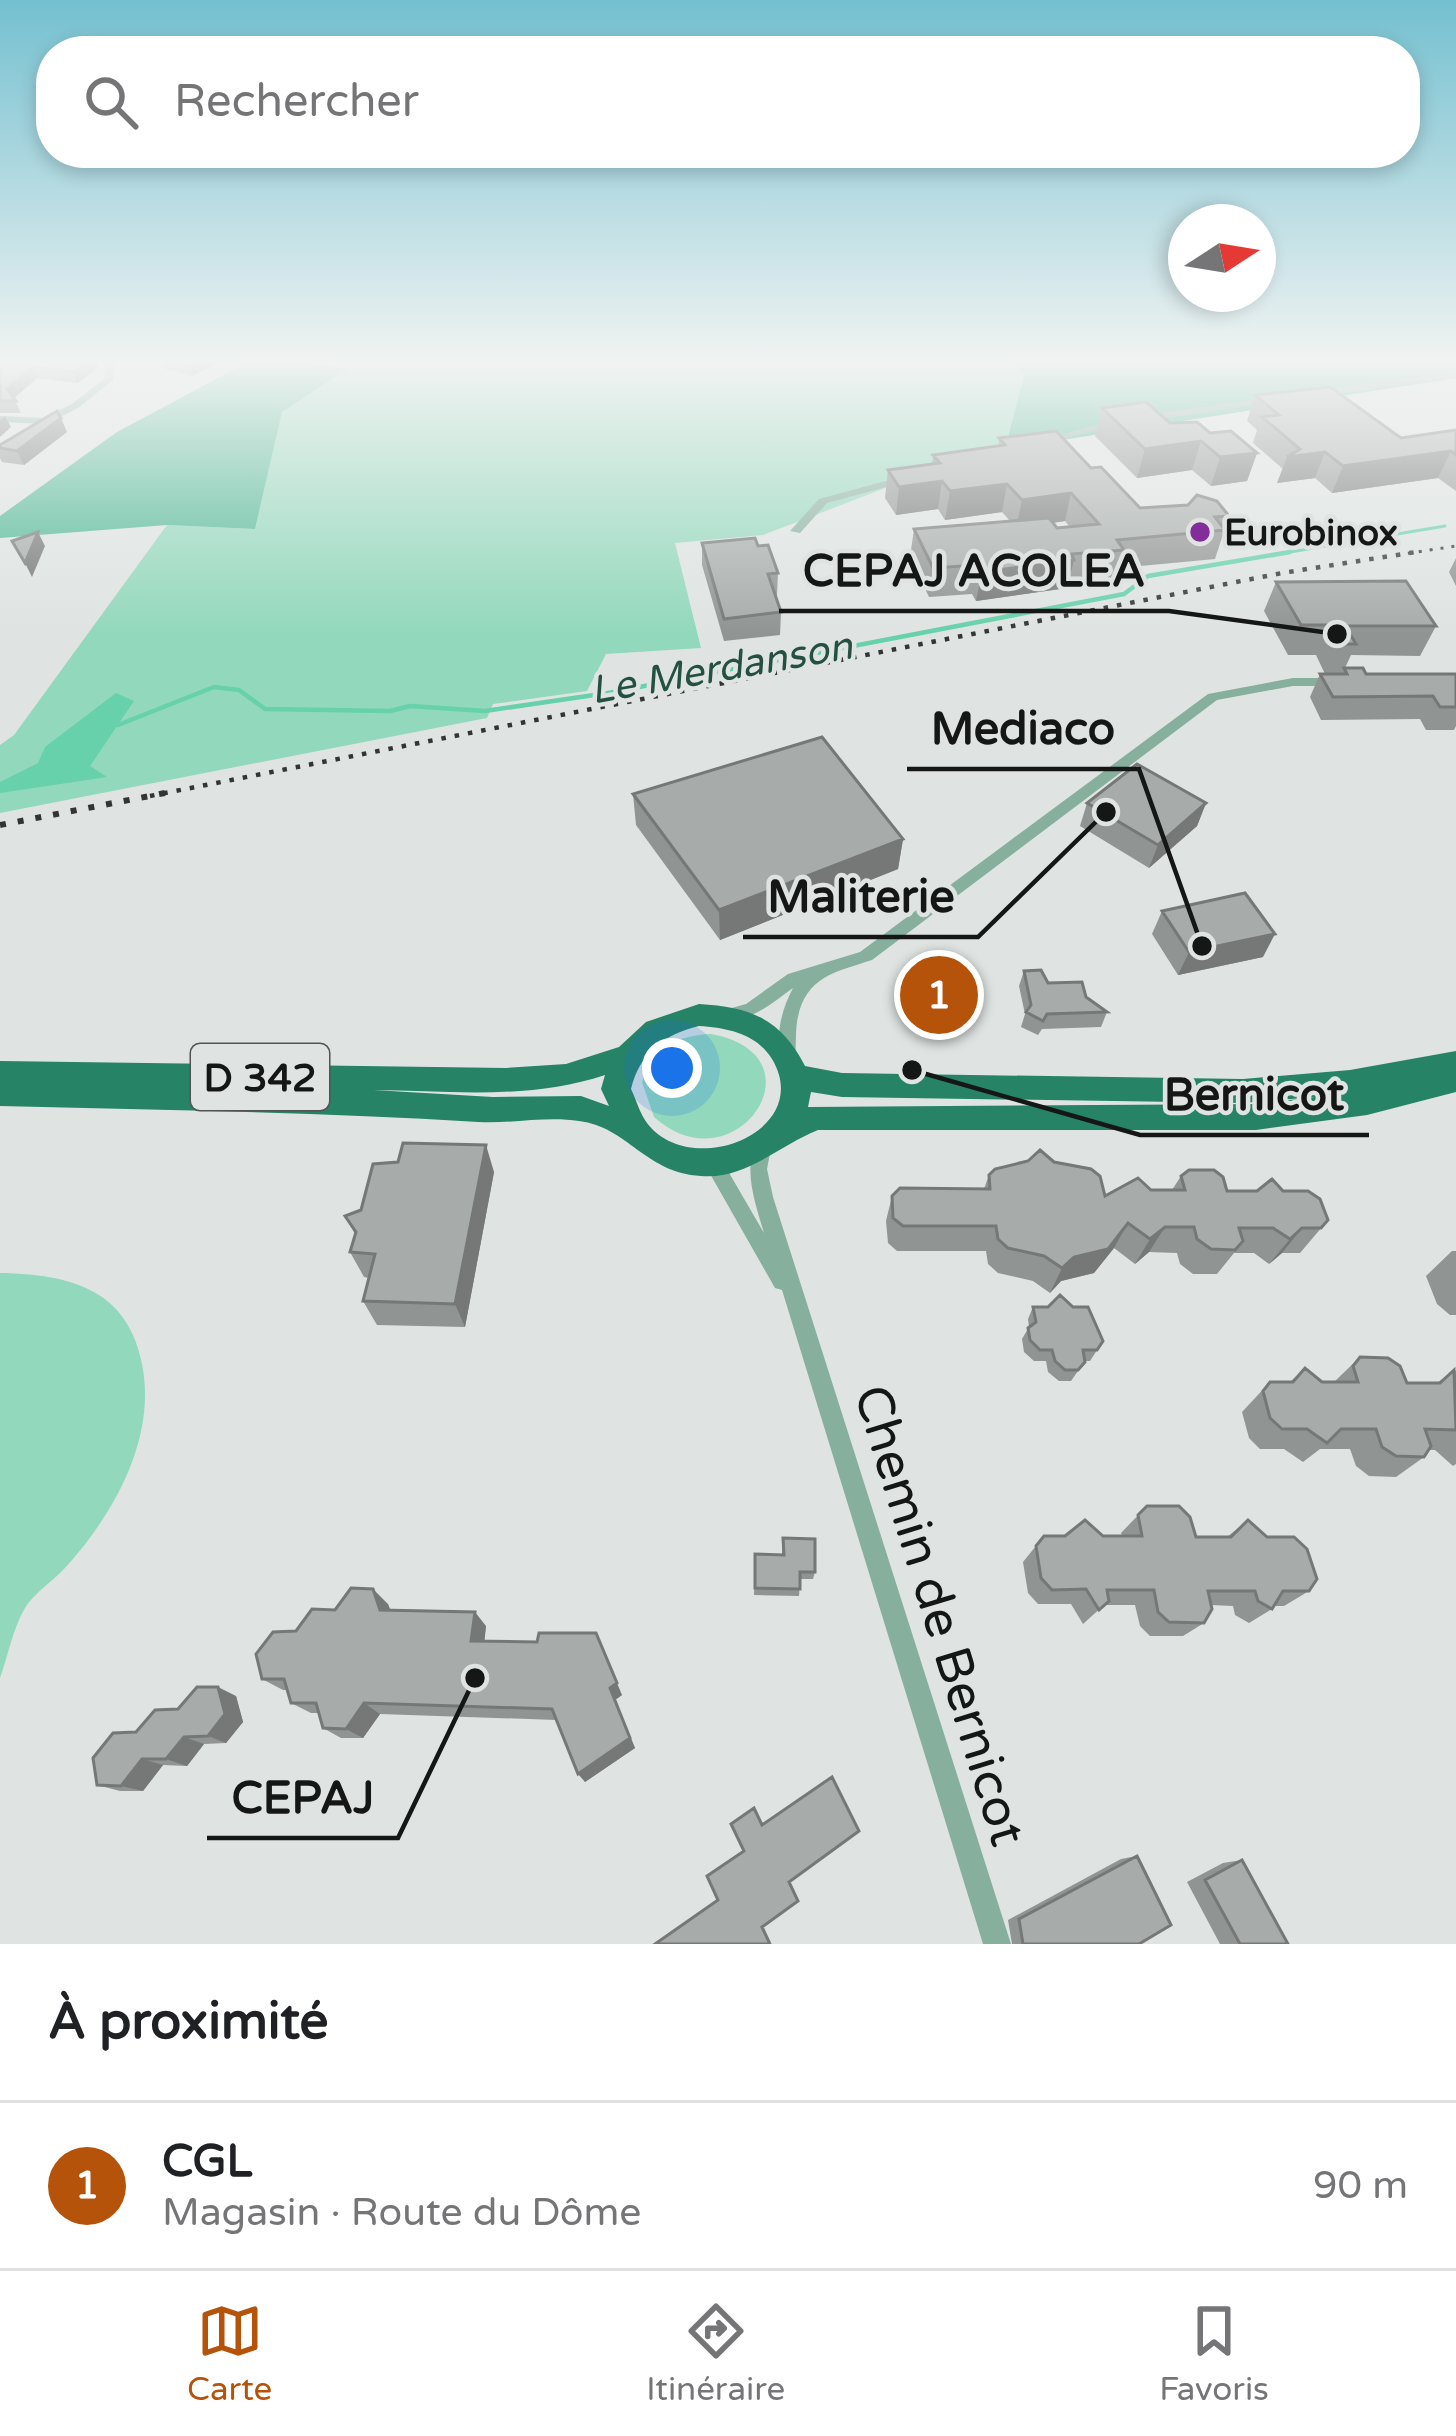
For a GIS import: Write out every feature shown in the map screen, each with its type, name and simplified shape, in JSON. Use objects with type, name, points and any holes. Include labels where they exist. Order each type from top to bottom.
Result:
[{"type":"main road","points":[[1456,1064],[1350,1082],[1243,1091],[1016,1084],[842,1085],[792,1066],[752,1024],[726,1016],[673,1020],[650,1031],[628,1055],[616,1089],[629,1126],[655,1151],[683,1162],[715,1165],[816,1117],[1256,1117],[1367,1103],[1456,1080]]},
{"type":"main road","name":"D 342","points":[[0,1073],[506,1080],[566,1076],[628,1055]]},
{"type":"main road","points":[[772,1140],[792,1114],[792,1066]]},
{"type":"main road","name":"D 342","points":[[0,1094],[348,1101],[493,1110],[581,1108],[629,1126]]},
{"type":"street","points":[[796,531],[824,501],[916,476]]},
{"type":"street","points":[[726,1016],[751,1009],[794,979],[866,956],[1213,697],[1293,682],[1363,682]]},
{"type":"street","points":[[792,1066],[786,1026],[793,1002],[816,973]]},
{"type":"street","name":"Chemin de Bernicot","points":[[772,1140],[758,1169],[763,1197],[997,1944]]},
{"type":"street","name":"Chemin de Bernicot","points":[[715,1165],[800,1313]]},
{"type":"shaded area","points":[[88,453],[273,453],[255,529],[167,525],[0,538],[0,516]]},
{"type":"shaded area","points":[[272,453],[987,453],[763,535],[675,543],[701,648],[606,654],[587,691],[493,704],[487,718],[0,813],[0,745],[14,735],[167,525],[255,529]]},
{"type":"shaded area","points":[[116,693],[134,701],[90,766],[107,777],[0,793],[0,782],[38,763],[45,747]]},
{"type":"shaded area","points":[[711,1034],[745,1047],[762,1066],[765,1089],[756,1111],[738,1128],[713,1138],[684,1135],[654,1117],[642,1082],[659,1052],[688,1037]]},
{"type":"shaded area","points":[[0,1273],[59,1279],[110,1303],[133,1335],[145,1397],[142,1429],[120,1489],[85,1545],[25,1608],[0,1678]]},
{"type":"building","points":[[1077,453],[1091,468],[1101,467],[1140,508],[1188,505],[1197,495],[1217,501],[1229,516],[1215,517],[1225,530],[1117,540],[1124,550],[1071,554],[1074,560],[982,572],[977,565],[933,568],[914,529],[1049,518],[1057,528],[1099,524],[1071,493],[1022,500],[1007,484],[950,491],[942,481],[899,487],[888,470],[940,463],[933,455]]},
{"type":"building","points":[[1215,453],[1257,453],[1220,457]]},
{"type":"building","points":[[1326,453],[1439,453],[1343,466]]},
{"type":"building","points":[[38,532],[25,563],[12,541]]},
{"type":"building","points":[[755,538],[758,546],[768,545],[778,573],[768,574],[781,612],[724,619],[702,543]]},
{"type":"building","points":[[1406,581],[1436,626],[1345,626],[1356,644],[1339,644],[1330,625],[1301,625],[1276,582]]},
{"type":"building","points":[[1344,668],[1363,668],[1366,674],[1456,674],[1456,707],[1440,707],[1433,696],[1333,697],[1320,674],[1347,674]]},
{"type":"building","points":[[822,737],[903,839],[719,910],[633,794]]},
{"type":"building","points":[[1137,764],[1206,803],[1158,845],[1087,803]]},
{"type":"building","points":[[1245,893],[1275,934],[1189,952],[1162,911]]},
{"type":"building","points":[[927,961],[934,966],[938,962],[977,990],[955,1008],[911,975]]},
{"type":"building","points":[[1041,970],[1048,983],[1082,982],[1086,997],[1107,1012],[1047,1014],[1043,1021],[1026,1012],[1031,1005],[1024,971]]},
{"type":"building","points":[[403,1143],[486,1145],[455,1304],[363,1301],[375,1254],[350,1252],[356,1232],[345,1216],[361,1210],[373,1164],[398,1162]]},
{"type":"building","points":[[1040,1150],[1054,1162],[1091,1169],[1100,1176],[1105,1196],[1138,1178],[1151,1190],[1185,1190],[1181,1176],[1189,1170],[1214,1170],[1223,1177],[1227,1191],[1257,1191],[1272,1179],[1283,1191],[1308,1191],[1320,1199],[1328,1220],[1321,1228],[1302,1228],[1290,1239],[1273,1228],[1239,1228],[1243,1241],[1235,1250],[1211,1249],[1197,1239],[1194,1227],[1165,1227],[1150,1239],[1128,1223],[1108,1249],[1074,1257],[1062,1268],[1044,1256],[1008,1248],[998,1239],[996,1226],[903,1226],[893,1218],[892,1196],[900,1188],[990,1189],[989,1175],[995,1169],[1028,1161]]},
{"type":"building","points":[[1060,1295],[1073,1307],[1088,1307],[1103,1341],[1097,1350],[1083,1350],[1085,1362],[1078,1370],[1065,1370],[1052,1350],[1040,1350],[1030,1340],[1028,1328],[1036,1322],[1033,1307],[1048,1307]]},
{"type":"building","points":[[1360,1357],[1388,1358],[1400,1366],[1407,1383],[1440,1383],[1454,1370],[1456,1430],[1425,1429],[1431,1446],[1424,1457],[1396,1456],[1382,1447],[1376,1429],[1341,1429],[1327,1443],[1307,1429],[1282,1429],[1270,1418],[1263,1391],[1270,1382],[1293,1382],[1305,1368],[1322,1382],[1358,1382],[1353,1366]]},
{"type":"building","points":[[1147,1506],[1179,1506],[1190,1517],[1196,1537],[1231,1537],[1248,1520],[1267,1537],[1294,1537],[1307,1549],[1317,1579],[1309,1591],[1283,1591],[1272,1609],[1258,1601],[1255,1591],[1208,1591],[1212,1609],[1204,1623],[1169,1622],[1158,1612],[1154,1590],[1107,1590],[1109,1601],[1099,1610],[1086,1589],[1052,1590],[1041,1578],[1036,1546],[1044,1536],[1065,1536],[1085,1520],[1103,1536],[1142,1536],[1138,1515]]},
{"type":"building","points":[[783,1538],[815,1539],[815,1572],[800,1572],[800,1589],[755,1588],[755,1554],[784,1555]]},
{"type":"building","points":[[351,1588],[373,1589],[380,1610],[475,1612],[471,1641],[537,1642],[539,1633],[596,1633],[617,1683],[610,1688],[630,1738],[578,1774],[552,1709],[364,1703],[346,1729],[323,1728],[316,1703],[291,1703],[284,1679],[262,1679],[256,1654],[273,1632],[296,1631],[312,1609],[335,1610]]},
{"type":"building","points":[[197,1687],[218,1687],[225,1714],[208,1736],[184,1737],[166,1759],[142,1759],[121,1786],[97,1785],[93,1758],[113,1733],[136,1732],[155,1710],[178,1709]]},
{"type":"building","points":[[832,1777],[859,1831],[789,1882],[798,1901],[762,1927],[770,1944],[655,1944],[718,1900],[707,1876],[744,1851],[731,1824],[754,1808],[762,1825]]},
{"type":"building","points":[[1137,1856],[1171,1925],[1139,1944],[1023,1944],[1019,1919]]},
{"type":"building","points":[[1242,1860],[1288,1944],[1240,1944],[1205,1880]]},
{"type":"waterway","name":"Le Merdanson","points":[[1272,555],[1445,526]]},
{"type":"waterway","name":"Le Merdanson","points":[[118,725],[214,687],[239,690],[265,709],[390,711],[410,706],[485,711],[608,693],[1124,594],[1148,576],[1290,552]]},
{"type":"railway","points":[[1397,555],[1456,546]]},
{"type":"railway","points":[[150,796],[1282,573],[1416,552]]},
{"type":"railway","points":[[0,825],[165,793]]},
{"type":"place","name":"Eurobinox","points":[[1200,532]]},
{"type":"place","name":"CEPAJ ACOLEA","points":[[1337,634]]},
{"type":"place","name":"Maliterie","points":[[1106,812]]},
{"type":"place","name":"Mediaco","points":[[1202,946]]},
{"type":"place","name":"CGL","points":[[939,995]]},
{"type":"place","name":"Bernicot","points":[[912,1070]]},
{"type":"place","name":"CEPAJ","points":[[475,1678]]}]
